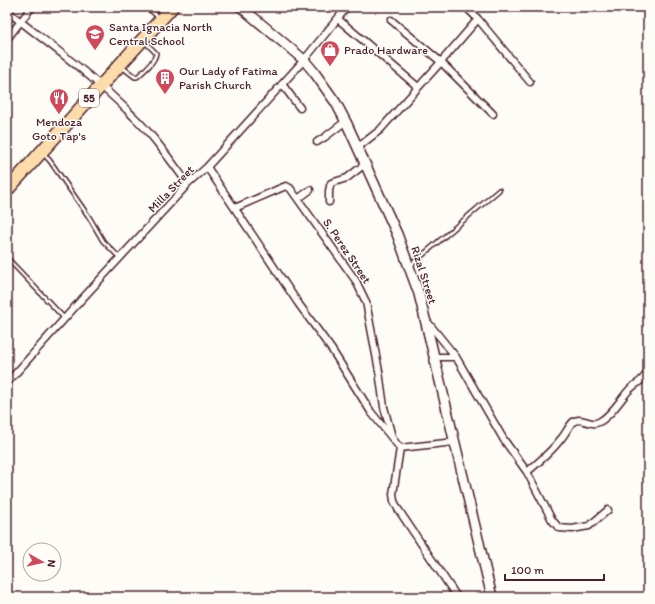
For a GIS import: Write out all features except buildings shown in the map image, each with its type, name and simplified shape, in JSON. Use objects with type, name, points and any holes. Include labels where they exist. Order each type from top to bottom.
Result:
[{"type":"highway","name":"55","points":[[7,190],[172,7]]},
{"type":"street","points":[[7,39],[32,7]]},
{"type":"street","name":"Rizal Street","points":[[241,7],[304,60],[336,103],[346,121],[397,234],[419,294],[492,597]]},
{"type":"street","name":"Milla Street","points":[[7,383],[188,184],[207,167],[304,60],[347,7]]},
{"type":"street","points":[[466,7],[478,19],[530,82]]},
{"type":"street","points":[[7,11],[101,85],[134,116],[188,184]]},
{"type":"street","points":[[338,19],[418,87]]},
{"type":"street","points":[[357,148],[380,130],[478,19]]},
{"type":"street","points":[[390,20],[441,62],[493,114]]},
{"type":"street","points":[[282,84],[300,108]]},
{"type":"street","points":[[317,142],[326,137],[346,121]]},
{"type":"street","points":[[329,202],[329,191],[331,184],[347,178],[365,164]]},
{"type":"street","points":[[207,167],[332,350],[370,412],[400,448]]},
{"type":"street","name":"S. Perez Street","points":[[235,208],[286,186],[290,188],[356,281],[366,302],[384,407],[392,439]]},
{"type":"street","points":[[298,199],[310,190]]},
{"type":"street","points":[[425,319],[456,357],[504,440],[527,472],[552,520],[559,528],[572,529],[589,526],[608,510]]},
{"type":"street","points":[[434,357],[456,357]]},
{"type":"street","points":[[527,472],[544,458],[561,440],[573,422],[581,420],[592,423],[600,421],[611,412],[630,390],[645,378],[648,371]]},
{"type":"street","points":[[400,448],[455,442]]},
{"type":"street","points":[[400,448],[393,494],[394,501],[457,597]]},
{"type":"lane","points":[[146,7],[161,19]]},
{"type":"lane","points":[[120,65],[135,77],[142,73],[156,56],[155,51],[143,40]]},
{"type":"lane","points":[[42,152],[89,217],[103,241],[120,258]]},
{"type":"lane","points":[[409,267],[499,190]]},
{"type":"lane","points":[[10,261],[64,319]]},
{"type":"place","name":"Santa Ignacia North Central School","points":[[95,51]]},
{"type":"place","name":"Prado Hardware","points":[[330,67]]},
{"type":"place","name":"Our Lady of Fatima Parish Church","points":[[165,95]]},
{"type":"place","name":"Mendoza Goto Tap's","points":[[59,115]]}]
